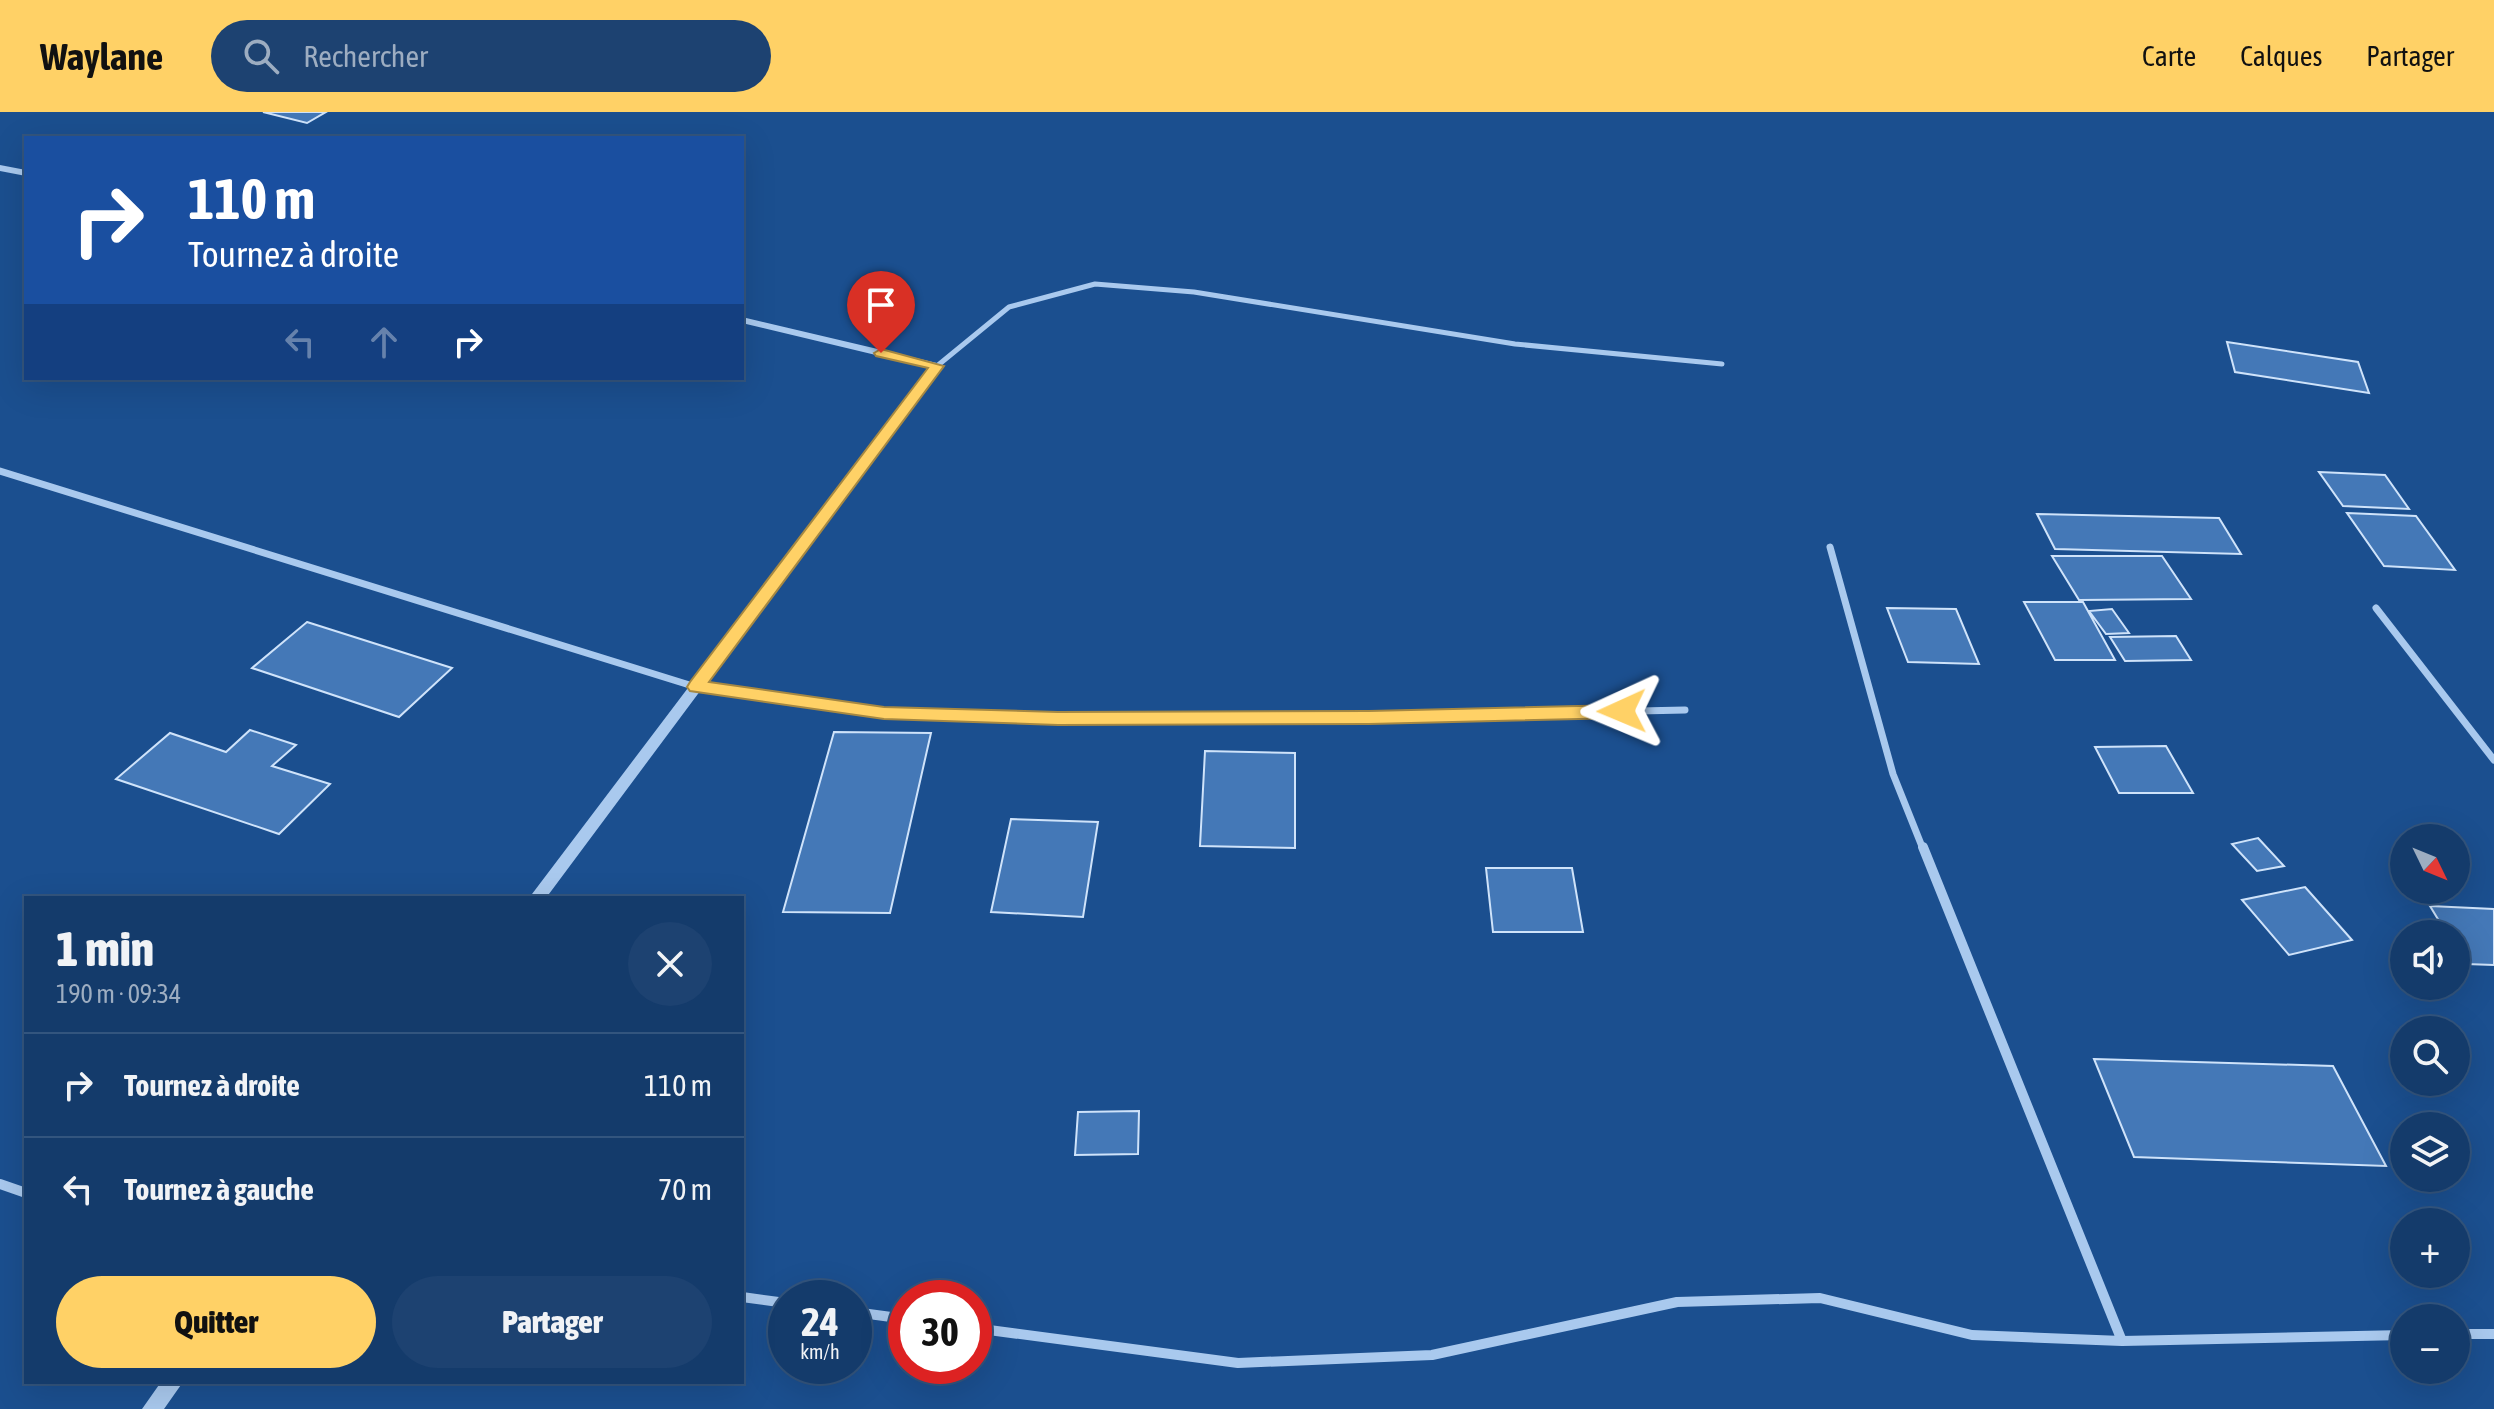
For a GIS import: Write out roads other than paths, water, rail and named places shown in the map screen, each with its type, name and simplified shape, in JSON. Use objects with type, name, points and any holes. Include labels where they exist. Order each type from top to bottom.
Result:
[{"type":"street","points":[[0,168],[24,173]]},
{"type":"street","points":[[539,896],[937,366],[1009,307],[1095,284],[1194,292],[1515,344],[1722,364]]},
{"type":"street","points":[[744,320],[937,366]]},
{"type":"street","points":[[0,471],[696,687],[884,713],[1058,719],[1369,717],[1685,710]]},
{"type":"street","points":[[1830,547],[1893,774],[2122,1341]]},
{"type":"street","points":[[2376,608],[2494,760]]},
{"type":"street","points":[[0,1184],[24,1192]]},
{"type":"street","points":[[744,1297],[768,1301]]},
{"type":"street","points":[[992,1330],[1253,1362],[1432,1355],[1677,1302],[1820,1298],[1972,1335],[2122,1341],[2390,1335]]},
{"type":"street","points":[[2470,1334],[2494,1334]]},
{"type":"street","points":[[152,1409],[171,1384]]}]
